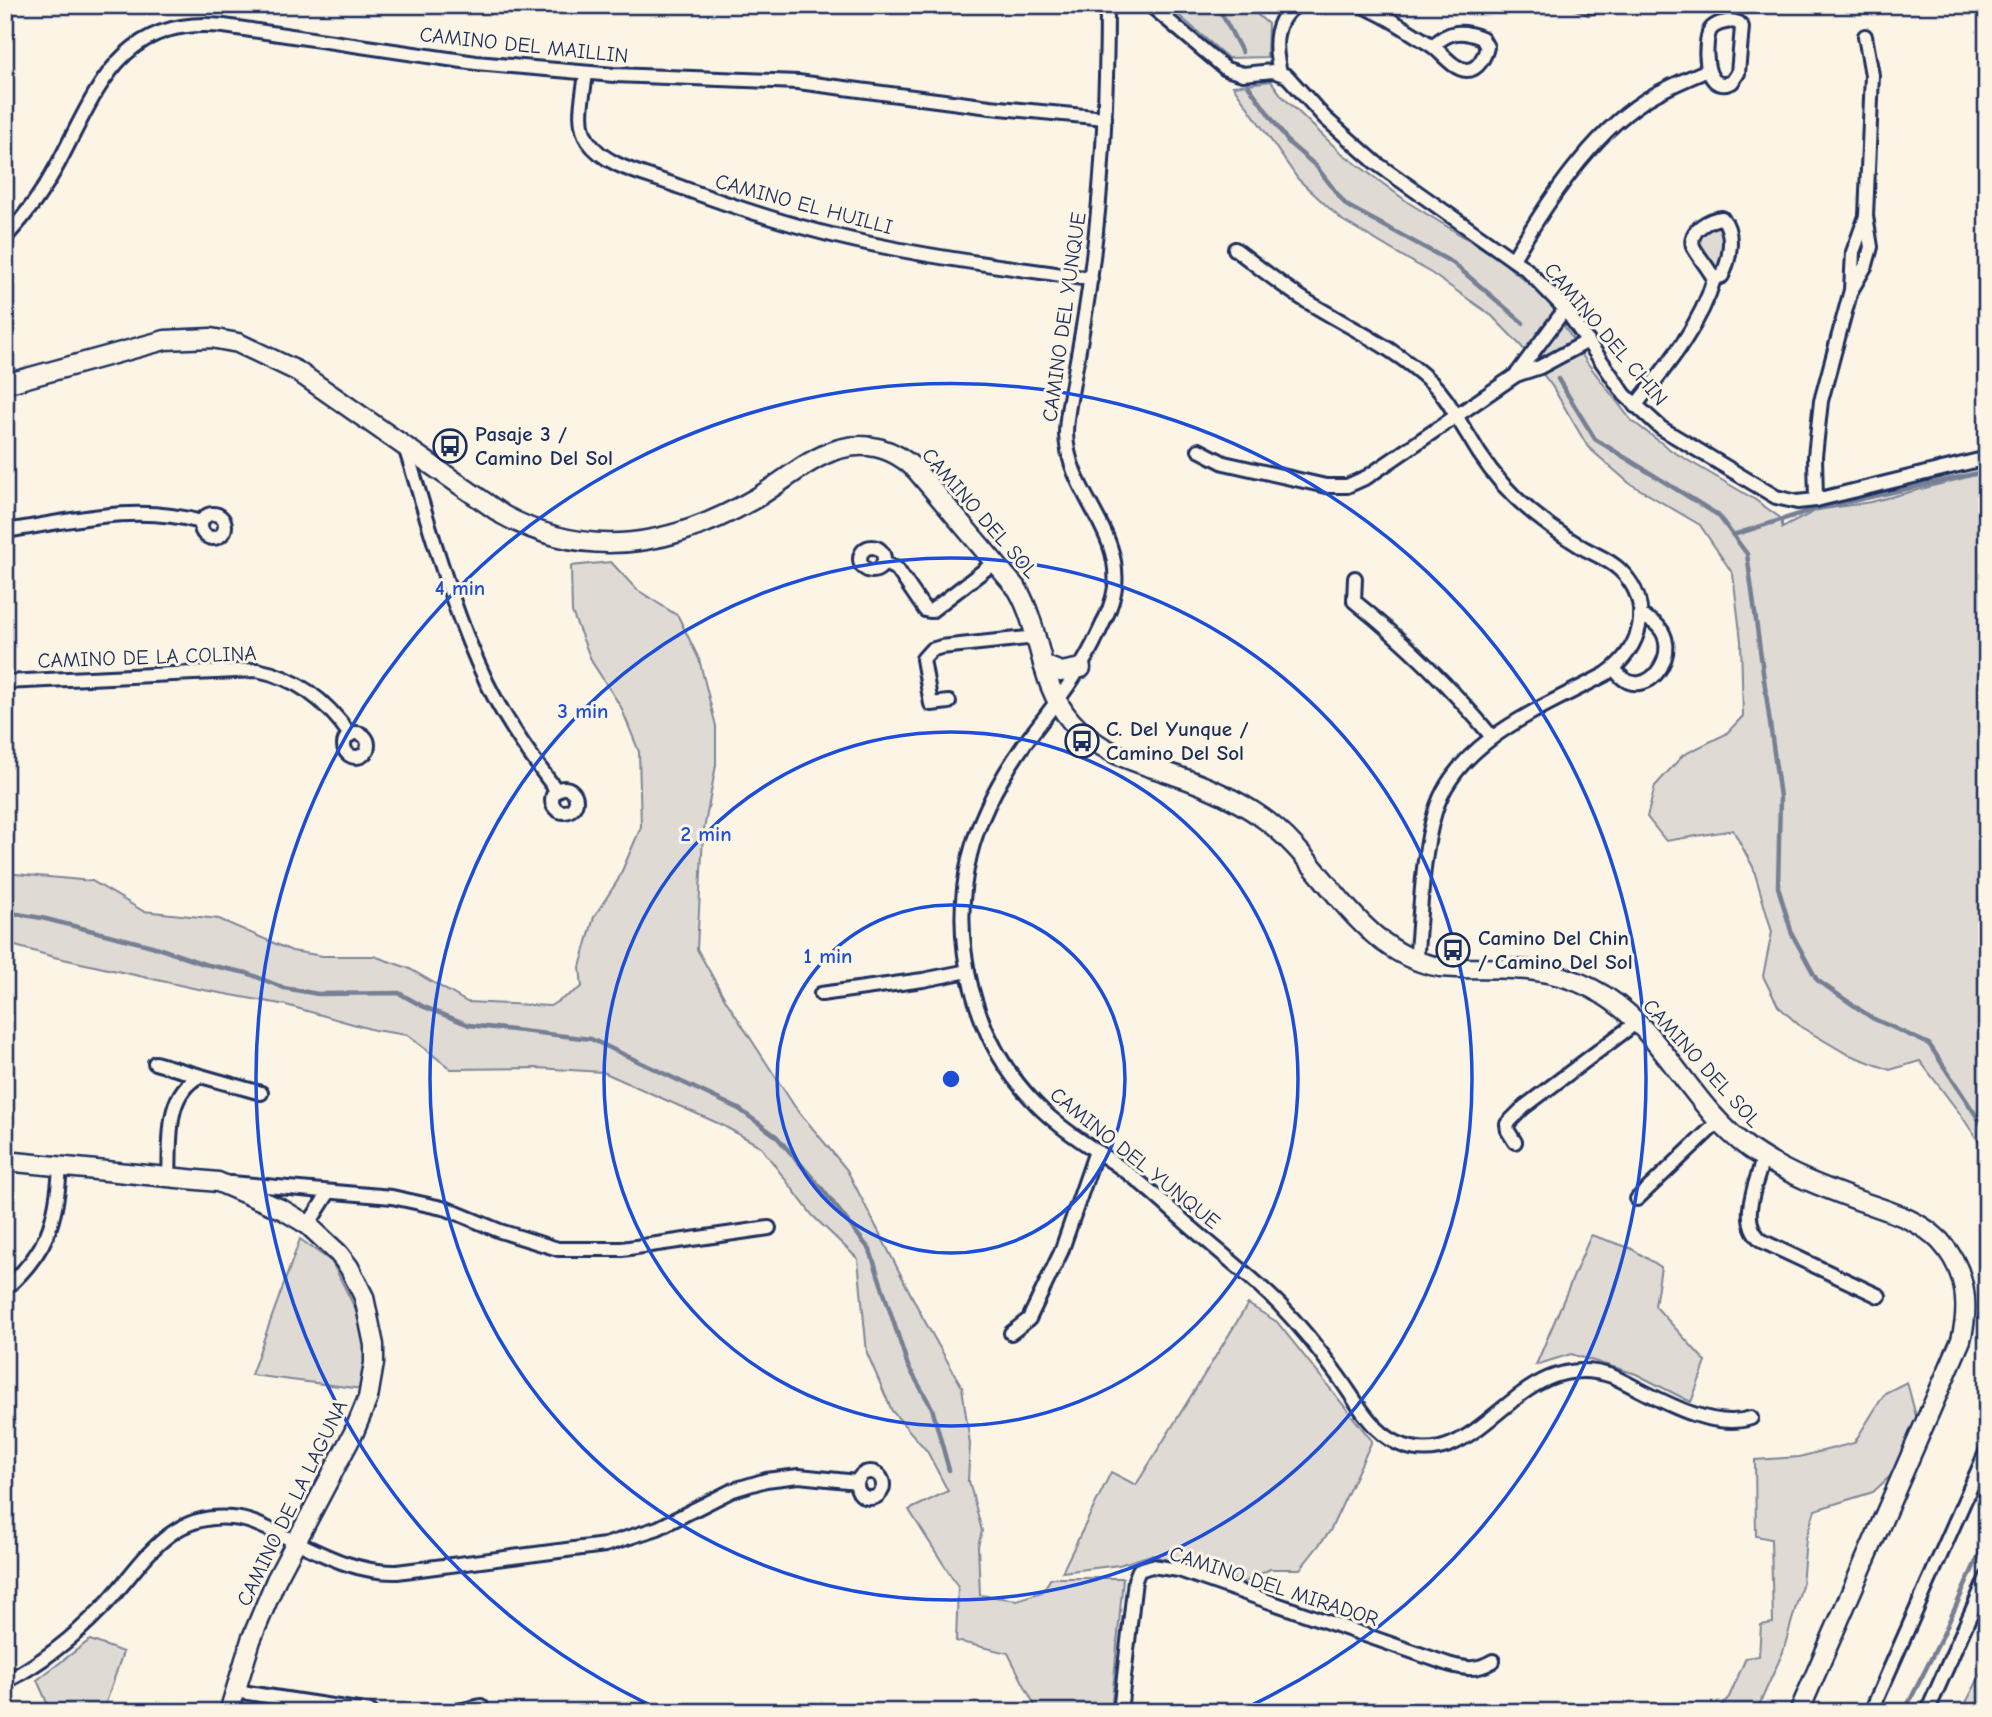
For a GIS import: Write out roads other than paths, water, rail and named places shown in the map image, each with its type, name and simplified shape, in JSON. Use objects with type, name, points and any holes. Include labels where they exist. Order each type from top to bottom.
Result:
[{"type":"street","name":"CAMINO DEL YUNQUE","points":[[1107,5],[1101,191],[1091,279],[1067,417],[1067,447],[1075,477],[1110,542],[1115,589],[1108,613],[1081,668],[1005,774],[974,838],[964,900],[964,939],[973,993],[987,1032],[1009,1072],[1036,1105],[1132,1176],[1271,1296],[1315,1345],[1375,1427],[1401,1445],[1434,1449],[1457,1442],[1542,1380],[1576,1370],[1612,1376],[1689,1412],[1718,1421],[1733,1422],[1751,1418]]},
{"type":"street","points":[[1150,5],[1213,60],[1231,71],[1243,74],[1280,72],[1276,46],[1277,29],[1284,15],[1297,5]]},
{"type":"street","points":[[1359,5],[1380,14],[1433,46]]},
{"type":"street","points":[[1737,22],[1742,27],[1742,41],[1736,78],[1729,83],[1719,84],[1711,79],[1708,70],[1709,32],[1721,23],[1737,22]]},
{"type":"street","name":"CAMINO DEL MAILLIN","points":[[5,238],[48,182],[95,92],[111,69],[141,43],[175,27],[197,24],[476,63],[586,73],[797,82],[990,107],[1105,118]]},
{"type":"street","points":[[1816,500],[1815,456],[1821,401],[1851,290],[1866,265],[1870,251],[1871,240],[1866,216],[1872,75],[1865,36]]},
{"type":"street","points":[[1513,259],[1530,229],[1570,174],[1621,118],[1647,99],[1708,70]]},
{"type":"street","name":"CAMINO DEL CHIN","points":[[1280,72],[1292,80],[1340,134],[1376,163],[1539,279],[1565,309],[1634,405],[1661,428],[1776,496],[1797,502],[1816,500],[1987,458]]},
{"type":"street","name":"CAMINO EL HUILLI","points":[[586,73],[581,122],[585,136],[601,154],[625,167],[737,208],[843,237],[927,255],[1091,279]]},
{"type":"street","points":[[1634,405],[1696,324],[1707,302],[1714,279],[1693,248],[1693,240],[1704,224],[1722,218],[1727,223],[1729,241],[1726,268],[1722,276],[1714,279]]},
{"type":"street","points":[[1236,249],[1306,301],[1376,340],[1407,361],[1435,387],[1457,416],[1485,462],[1515,497],[1551,527],[1623,573],[1633,589],[1640,616],[1635,643],[1614,668],[1492,737],[1472,753],[1455,773],[1436,809],[1427,850],[1416,961]]},
{"type":"street","points":[[1516,375],[1565,309]]},
{"type":"street","name":"CAMINO DEL SOL","points":[[5,384],[165,340],[196,337],[225,340],[251,347],[297,371],[496,511],[534,531],[566,540],[597,544],[660,537],[696,527],[742,506],[828,453],[851,447],[872,446],[891,452],[909,463],[995,562],[1024,600],[1043,665],[1058,703],[1073,723],[1102,747],[1125,759],[1198,784],[1261,817],[1300,852],[1367,930],[1402,955],[1440,967],[1520,968],[1556,974],[1592,988],[1616,1003],[1637,1022],[1719,1121],[1763,1158],[1797,1177],[1911,1220],[1942,1242],[1960,1273],[1966,1297],[1964,1329],[1957,1351],[1799,1712]]},
{"type":"street","points":[[1199,450],[1214,459],[1235,466],[1326,486],[1347,486],[1367,477],[1516,375],[1540,367],[1588,341]]},
{"type":"street","points":[[405,447],[454,604],[477,660],[502,711],[557,791]]},
{"type":"street","points":[[5,531],[102,515],[139,512],[169,514],[201,522]]},
{"type":"street","points":[[884,563],[897,569],[925,610],[931,611],[995,562]]},
{"type":"street","points":[[1355,578],[1354,601],[1415,652],[1492,737]]},
{"type":"street","points":[[1614,668],[1625,681],[1638,684],[1654,676],[1663,663],[1667,650],[1664,633],[1656,623],[1640,616]]},
{"type":"street","points":[[949,702],[931,704],[923,659],[931,650],[1037,637]]},
{"type":"street","points":[[1043,665],[1061,672],[1081,668]]},
{"type":"street","name":"CAMINO DE LA COLINA","points":[[5,682],[257,670],[284,677],[310,692],[334,714],[350,735]]},
{"type":"street","points":[[821,994],[923,981],[968,971]]},
{"type":"street","points":[[1516,1142],[1508,1131],[1507,1124],[1524,1107],[1637,1022]]},
{"type":"street","points":[[155,1063],[261,1093]]},
{"type":"street","points":[[169,1177],[175,1103],[183,1089],[200,1076]]},
{"type":"street","points":[[1637,1199],[1719,1121]]},
{"type":"street","points":[[1011,1333],[1029,1319],[1061,1252],[1096,1151]]},
{"type":"street","name":"CAMINO DEL SOL","points":[[1763,1158],[1750,1209],[1749,1222],[1754,1234],[1764,1242],[1879,1296]]},
{"type":"street","name":"CAMINO DE LA LAGUNA","points":[[5,1161],[218,1182],[283,1210],[308,1225],[339,1254],[357,1282],[372,1329],[374,1363],[362,1415],[263,1610],[229,1712]]},
{"type":"street","points":[[5,1289],[29,1266],[50,1232],[57,1207],[60,1166]]},
{"type":"street","points":[[218,1182],[392,1197],[447,1209],[500,1231],[558,1249],[622,1249],[769,1228]]},
{"type":"street","points":[[308,1225],[329,1192]]},
{"type":"street","points":[[1871,1712],[1987,1450]]},
{"type":"street","points":[[5,1682],[38,1663],[66,1642],[103,1607],[155,1545],[185,1525],[209,1519],[243,1519],[332,1560],[356,1568],[383,1572],[404,1571],[605,1545],[658,1528],[733,1490],[766,1480],[815,1477],[857,1482]]},
{"type":"street","name":"CAMINO DEL MIRADOR","points":[[1120,1712],[1135,1580],[1139,1570],[1152,1566],[1179,1570],[1448,1664],[1468,1669],[1480,1668],[1493,1661]]},
{"type":"street","points":[[1927,1712],[1987,1577]]},
{"type":"street","points":[[235,1691],[371,1712]]},
{"type":"street","points":[[453,1712],[481,1706]]},
{"type":"waterway","points":[[1217,5],[1242,52]]},
{"type":"waterway","points":[[1566,5],[1589,14],[1615,5]]},
{"type":"waterway","points":[[1248,85],[1289,143],[1316,166],[1346,205],[1453,263],[1523,323]]},
{"type":"waterway","points":[[1558,379],[1595,439],[1718,515],[1747,554],[1780,797],[1778,887],[1792,934],[1817,980],[1872,1018],[1929,1044],[1987,1132]]},
{"type":"waterway","points":[[1733,535],[1812,510],[1987,471]]},
{"type":"waterway","points":[[5,912],[42,918],[152,946],[204,964],[247,973],[284,988],[318,994],[399,993],[422,1006],[469,1025],[591,1039],[739,1109],[776,1136],[870,1250],[908,1366],[932,1408],[949,1470]]},
{"type":"waterway","points":[[1904,1712],[1942,1637],[1987,1537]]},
{"type":"place","name":"Pasaje 3 / Camino Del Sol","points":[[450,446]]},
{"type":"place","name":"C. Del Yunque / Camino Del Sol","points":[[1082,741]]},
{"type":"place","name":"Camino Del Chin / Camino Del Sol","points":[[1453,950]]}]
